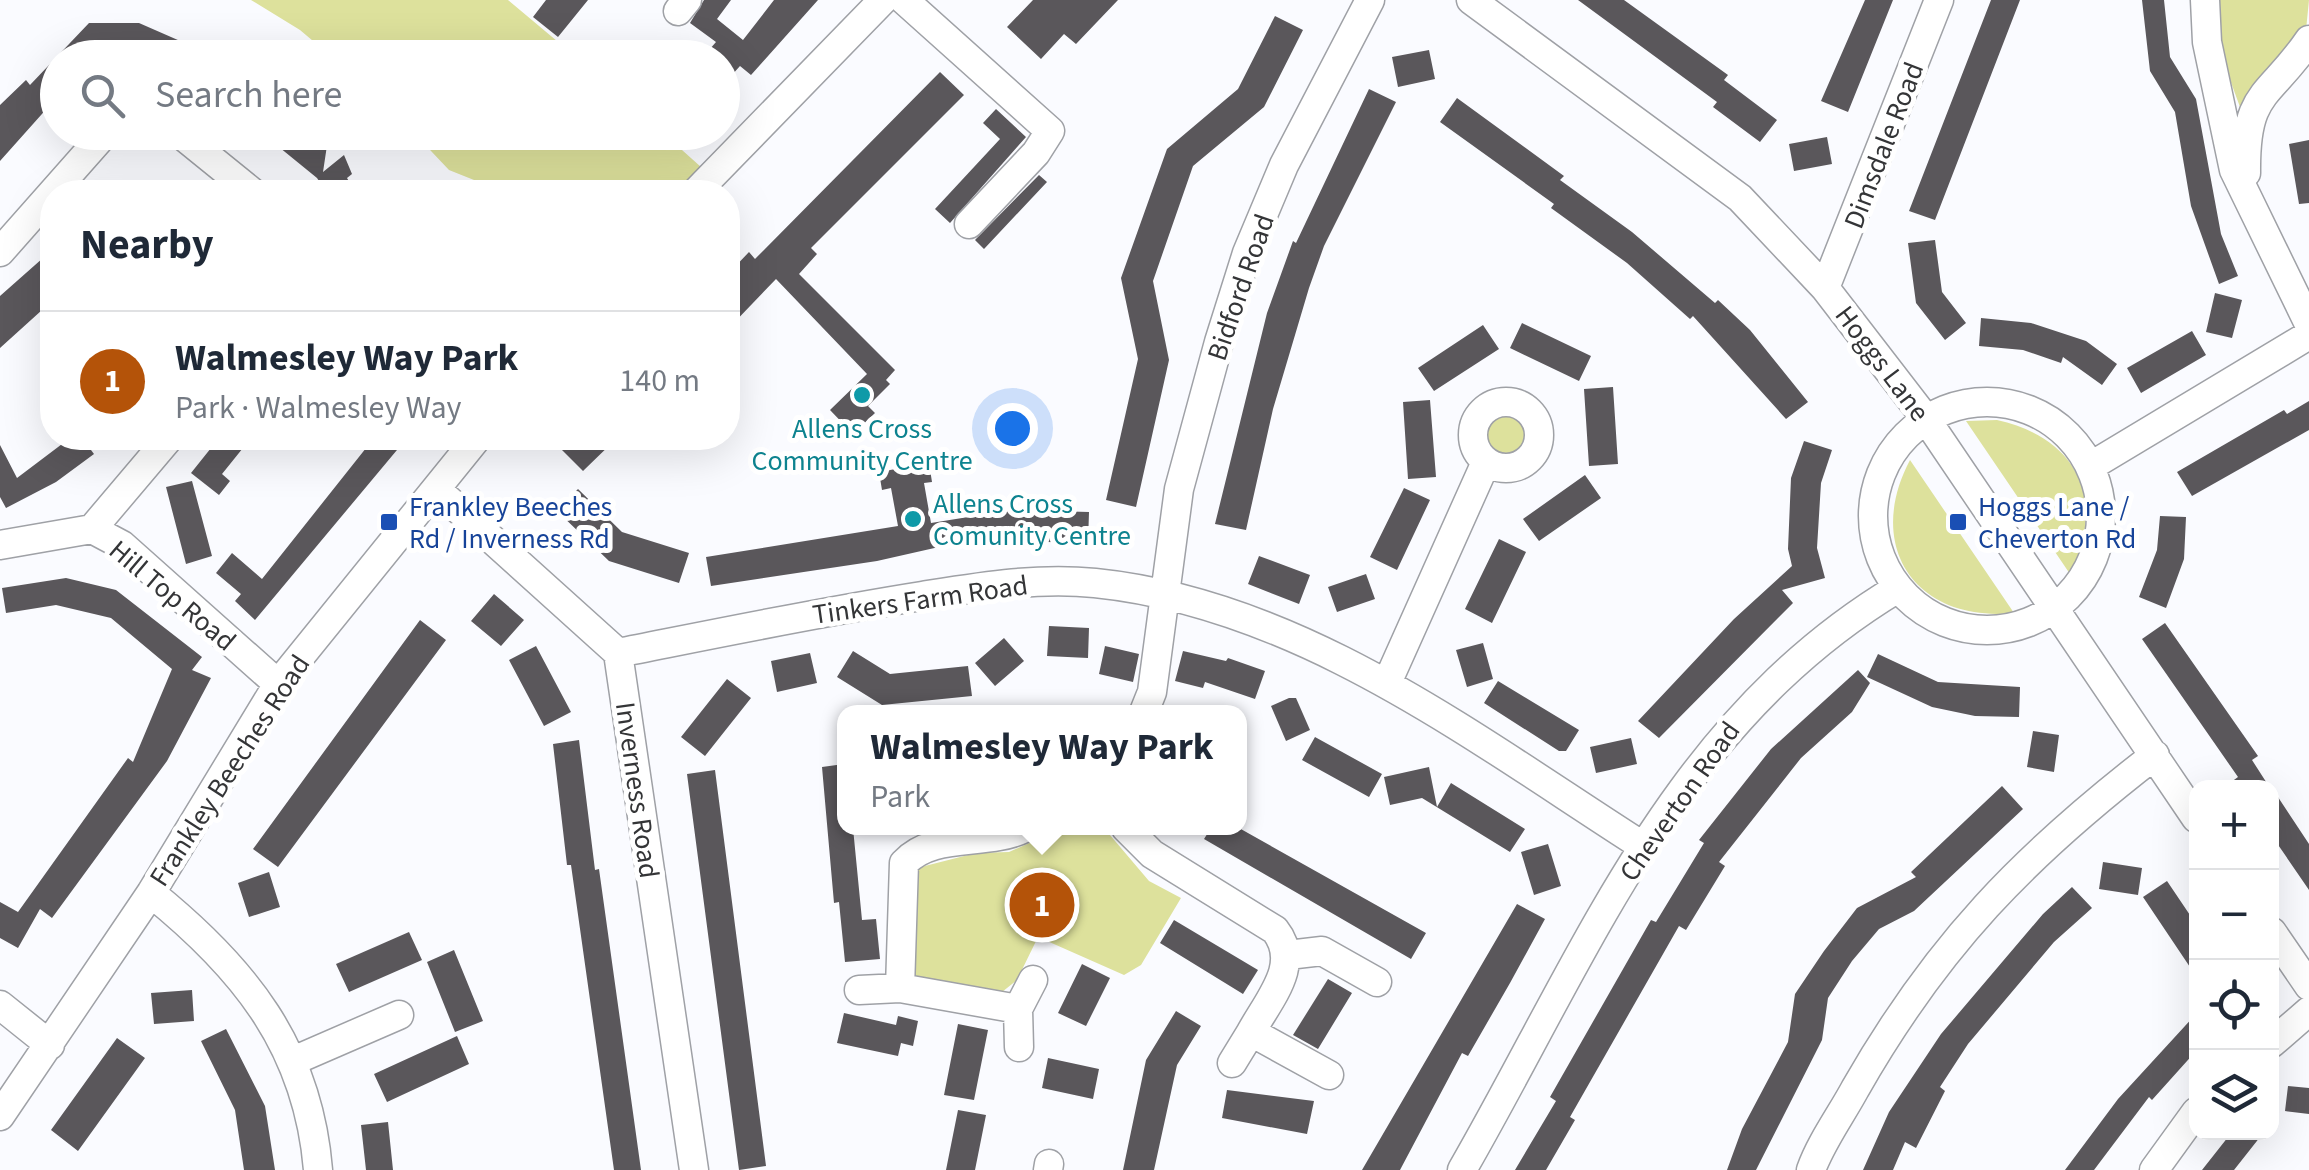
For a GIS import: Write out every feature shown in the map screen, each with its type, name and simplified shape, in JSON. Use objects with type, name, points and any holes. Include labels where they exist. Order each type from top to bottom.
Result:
[{"type":"street","points":[[740,147],[883,0]]},
{"type":"street","points":[[904,0],[1050,131],[1036,153],[969,224]]},
{"type":"street","name":"Bidford Road","points":[[1147,705],[1152,692],[1179,489],[1247,254],[1284,165],[1370,0]]},
{"type":"street","name":"Hoggs Lane","points":[[1472,0],[1640,120],[1740,198],[1825,288],[1926,419],[2189,807]]},
{"type":"street","name":"Dimsdale Road","points":[[1825,288],[1938,0]]},
{"type":"street","points":[[2205,0],[2207,42],[2234,170],[2309,324]]},
{"type":"street","points":[[2246,195],[2246,142],[2256,101],[2309,40]]},
{"type":"street","points":[[64,180],[90,150]]},
{"type":"street","points":[[200,150],[237,180]]},
{"type":"street","points":[[708,180],[737,150]]},
{"type":"street","points":[[0,252],[40,207]]},
{"type":"street","points":[[2091,466],[2309,335]]},
{"type":"street","points":[[1978,402],[2023,407],[2060,427],[2091,466],[2101,499],[2100,534],[2088,570],[2053,610],[2022,625],[1968,629],[1922,610],[1898,588],[1883,564],[1874,536],[1874,496],[1890,456],[1926,419],[1978,402]]},
{"type":"street","points":[[92,530],[159,450]]},
{"type":"street","name":"Frankley Beeches Road","points":[[0,1116],[151,893],[278,684],[467,450]]},
{"type":"street","points":[[1388,683],[1486,462]]},
{"type":"street","points":[[436,489],[618,653]]},
{"type":"street","name":"Hill Top Road","points":[[0,545],[92,530],[122,545],[278,684]]},
{"type":"street","name":"Tinkers Farm Road","points":[[618,653],[831,610],[1015,582],[1092,582],[1164,593],[1268,627],[1388,683],[1641,844]]},
{"type":"street","name":"Cheverton Road","points":[[1462,1170],[1641,844],[1747,706],[1803,655],[1898,588]]},
{"type":"street","name":"Inverness Road","points":[[618,653],[694,1170]]},
{"type":"street","points":[[1811,1170],[1892,1026],[1980,909],[2066,824],[2155,756]]},
{"type":"street","points":[[900,988],[904,863],[926,845],[1001,835]]},
{"type":"street","points":[[1133,835],[1152,854],[1276,930],[1288,946],[1288,964],[1232,1063]]},
{"type":"street","points":[[151,893],[206,938],[243,980],[293,1061],[314,1120],[318,1170]]},
{"type":"street","points":[[2279,942],[2309,986]]},
{"type":"street","points":[[1288,955],[1322,951],[1378,982]]},
{"type":"street","points":[[1019,1047],[1018,1010],[1033,980]]},
{"type":"street","points":[[859,990],[900,988],[1018,1010]]},
{"type":"street","points":[[0,1005],[50,1046]]},
{"type":"street","points":[[2279,1037],[2309,1011]]},
{"type":"street","points":[[293,1061],[399,1015]]},
{"type":"street","points":[[1250,1032],[1329,1076]]},
{"type":"street","points":[[2154,1170],[2189,1122]]},
{"type":"green space","points":[[251,0],[508,0],[556,40],[312,40]]},
{"type":"green space","points":[[2210,0],[2309,0],[2306,30],[2240,107],[2225,66]]},
{"type":"green space","points":[[430,150],[682,150],[701,167],[687,180],[474,180],[449,170]]},
{"type":"green space","points":[[1507,412],[1523,419],[1530,435],[1523,451],[1507,458],[1491,451],[1484,435],[1491,419]]},
{"type":"green space","points":[[1997,420],[2048,441],[2078,476],[2085,498],[2086,521],[2070,574],[1966,421]]},
{"type":"green space","points":[[1910,460],[2014,613],[1980,613],[1950,606],[1926,592],[1908,573],[1897,549],[1893,522],[1897,492]]},
{"type":"green space","points":[[1047,835],[1110,835],[1149,881],[1181,898],[1141,965],[1124,975],[1038,937],[1017,980],[1002,992],[912,984],[917,868],[976,853],[1009,852]]},
{"type":"building","points":[[546,0],[588,0],[558,37],[533,17]]},
{"type":"building","points":[[704,0],[731,0],[717,19],[743,40],[774,0],[818,0],[751,75],[740,66],[740,40],[713,40],[690,23]]},
{"type":"building","points":[[1033,0],[1118,0],[1076,44],[1064,34],[1041,59],[1007,27]]},
{"type":"building","points":[[1578,0],[1624,0],[1728,75],[1724,80],[1777,120],[1760,142],[1713,107],[1717,102]]},
{"type":"building","points":[[1865,0],[1893,0],[1848,112],[1821,101]]},
{"type":"building","points":[[1991,0],[2020,0],[1935,220],[1909,211]]},
{"type":"building","points":[[2142,0],[2164,0],[2170,57],[2196,99],[2221,234],[2238,276],[2219,284],[2191,206],[2175,112],[2150,71]]},
{"type":"building","points":[[1275,16],[1303,30],[1264,107],[1193,166],[1153,281],[1169,360],[1136,507],[1106,500],[1138,359],[1121,278],[1167,149],[1238,89]]},
{"type":"building","points":[[89,23],[139,23],[178,40],[73,40]]},
{"type":"building","points":[[1429,50],[1435,79],[1398,87],[1392,57]]},
{"type":"building","points":[[940,72],[964,95],[811,248],[817,254],[799,274],[895,370],[886,380],[890,384],[868,406],[875,413],[853,434],[830,410],[867,374],[776,279],[740,316],[740,261],[749,252],[755,259]]},
{"type":"building","points":[[40,74],[40,116],[0,161],[0,105],[26,80],[30,85]]},
{"type":"building","points":[[1369,89],[1396,102],[1324,246],[1309,288],[1273,409],[1246,530],[1215,524],[1267,313],[1293,241],[1296,243]]},
{"type":"building","points":[[1457,98],[1564,176],[1560,180],[1632,232],[1715,303],[1718,300],[1750,330],[1808,402],[1786,419],[1693,316],[1690,319],[1627,263],[1551,208],[1554,204],[1440,122]]},
{"type":"building","points":[[996,109],[1026,137],[950,223],[935,209],[1000,139],[983,123]]},
{"type":"building","points":[[1827,137],[1832,164],[1794,171],[1789,144]]},
{"type":"building","points":[[2309,140],[2309,203],[2299,204],[2289,144]]},
{"type":"building","points":[[283,150],[326,150],[323,172],[344,155],[352,174],[348,180],[317,178]]},
{"type":"building","points":[[1039,175],[1047,182],[984,249],[975,240]]},
{"type":"building","points":[[1935,240],[1942,292],[1966,323],[1945,340],[1916,303],[1908,243]]},
{"type":"building","points":[[40,261],[40,312],[0,348],[0,296]]},
{"type":"building","points":[[2215,293],[2242,300],[2232,338],[2206,332]]},
{"type":"building","points":[[1981,318],[2031,323],[2086,341],[2117,364],[2102,385],[2063,357],[2061,363],[2023,350],[1979,346]]},
{"type":"building","points":[[1522,323],[1591,356],[1579,381],[1510,348]]},
{"type":"building","points":[[1483,325],[1499,349],[1434,391],[1418,368]]},
{"type":"building","points":[[2192,331],[2206,355],[2141,393],[2127,368]]},
{"type":"building","points":[[1613,387],[1618,464],[1589,466],[1584,389]]},
{"type":"building","points":[[1430,400],[1436,477],[1408,479],[1403,402]]},
{"type":"building","points":[[2309,401],[2309,430],[2192,496],[2177,472],[2284,410],[2287,414]]},
{"type":"building","points":[[1804,441],[1832,450],[1821,483],[1817,548],[1825,578],[1782,590],[1793,603],[1659,738],[1638,721],[1734,619],[1792,566],[1788,549],[1791,478]]},
{"type":"building","points":[[0,445],[17,478],[54,450],[91,450],[94,454],[56,482],[6,508],[0,497]]},
{"type":"building","points":[[209,450],[241,450],[222,474],[230,481],[219,495],[191,473]]},
{"type":"building","points":[[364,450],[397,450],[255,620],[235,601],[241,594],[216,573],[232,553],[262,579]]},
{"type":"building","points":[[562,450],[605,450],[583,471]]},
{"type":"building","points":[[929,463],[932,482],[924,483],[931,523],[1012,510],[1089,512],[1088,543],[1010,541],[962,548],[961,542],[877,561],[711,586],[706,557],[898,526],[891,488],[882,490],[879,472]]},
{"type":"building","points":[[1585,475],[1601,498],[1539,541],[1523,519]]},
{"type":"building","points":[[192,481],[212,556],[186,564],[166,487]]},
{"type":"building","points":[[1404,488],[1430,500],[1397,570],[1370,557]]},
{"type":"building","points":[[578,489],[622,532],[689,553],[679,583],[609,561],[557,511]]},
{"type":"building","points":[[2160,516],[2186,517],[2184,559],[2166,608],[2139,597],[2157,550]]},
{"type":"building","points":[[1499,539],[1526,552],[1492,623],[1465,609]]},
{"type":"building","points":[[1259,556],[1310,575],[1299,604],[1248,584]]},
{"type":"building","points":[[1366,574],[1375,599],[1337,612],[1328,587]]},
{"type":"building","points":[[66,578],[116,590],[202,657],[192,670],[211,678],[167,761],[52,918],[40,909],[18,948],[0,938],[0,902],[18,912],[128,758],[133,762],[172,669],[111,618],[56,605],[6,613],[2,588]]},
{"type":"building","points":[[494,594],[524,620],[501,646],[471,621]]},
{"type":"building","points":[[420,620],[446,640],[278,867],[253,849]]},
{"type":"building","points":[[2165,623],[2258,756],[2252,760],[2265,780],[2234,780],[2238,777],[2142,639]]},
{"type":"building","points":[[1049,626],[1089,628],[1088,658],[1047,656]]},
{"type":"building","points":[[1004,638],[1024,661],[995,686],[975,663]]},
{"type":"building","points":[[1483,643],[1493,679],[1467,687],[1456,650]]},
{"type":"building","points":[[536,646],[571,712],[544,726],[509,660]]},
{"type":"building","points":[[1105,646],[1139,654],[1133,682],[1099,674]]},
{"type":"building","points":[[853,651],[890,674],[968,666],[972,696],[882,705],[837,677]]},
{"type":"building","points":[[1183,651],[1226,661],[1228,658],[1265,671],[1255,699],[1205,682],[1203,688],[1175,681]]},
{"type":"building","points":[[810,653],[817,683],[777,692],[771,661]]},
{"type":"building","points":[[1878,654],[1938,682],[2020,687],[2019,717],[1975,716],[1932,707],[1867,677]]},
{"type":"building","points":[[1858,670],[1870,683],[1852,712],[1801,758],[1719,862],[1725,866],[1686,930],[1679,926],[1570,1117],[1575,1120],[1546,1170],[1515,1170],[1556,1101],[1550,1097],[1651,920],[1656,922],[1704,843],[1699,840],[1771,749]]},
{"type":"building","points":[[727,679],[751,698],[705,756],[681,737]]},
{"type":"building","points":[[1498,681],[1579,730],[1566,751],[1559,751],[1484,703]]},
{"type":"building","points":[[1296,698],[1310,730],[1286,741],[1271,706]]},
{"type":"building","points":[[2033,731],[2059,735],[2054,772],[2027,767]]},
{"type":"building","points":[[1315,737],[1382,774],[1369,797],[1302,760]]},
{"type":"building","points":[[1631,738],[1637,764],[1596,773],[1590,747]]},
{"type":"building","points":[[579,740],[641,1170],[614,1170],[571,865],[567,865],[553,744]]},
{"type":"building","points":[[837,765],[837,835],[854,835],[862,920],[876,919],[880,959],[845,962],[839,902],[834,903],[822,767]]},
{"type":"building","points":[[1429,767],[1437,807],[1451,783],[1525,829],[1510,852],[1422,798],[1390,805],[1384,777]]},
{"type":"building","points":[[715,770],[766,1166],[739,1170],[687,774]]},
{"type":"building","points":[[2002,786],[2023,809],[1914,911],[1879,929],[1852,961],[1828,998],[1822,1040],[1756,1170],[1727,1170],[1742,1129],[1788,1042],[1795,994],[1824,951],[1857,908],[1916,877],[1911,872]]},
{"type":"building","points":[[2279,799],[2309,844],[2309,890],[2279,846]]},
{"type":"building","points":[[1247,832],[1426,933],[1411,959],[1204,839],[1207,835]]},
{"type":"building","points":[[1548,844],[1561,886],[1534,895],[1521,852]]},
{"type":"building","points":[[2103,862],[2142,868],[2138,895],[2099,889]]},
{"type":"building","points":[[269,872],[280,907],[249,917],[238,883]]},
{"type":"building","points":[[2167,881],[2189,914],[2189,966],[2143,897]]},
{"type":"building","points":[[2072,887],[2092,908],[2054,942],[1968,1044],[1940,1087],[1945,1091],[1916,1148],[1905,1142],[1893,1170],[1863,1170],[1889,1112],[1941,1034],[2043,914]]},
{"type":"building","points":[[1517,904],[1545,919],[1468,1056],[1462,1053],[1400,1170],[1362,1170]]},
{"type":"building","points":[[1174,920],[1258,970],[1243,994],[1160,943]]},
{"type":"building","points":[[409,932],[422,960],[349,992],[336,964]]},
{"type":"building","points":[[454,950],[483,1021],[455,1032],[427,962]]},
{"type":"building","points":[[1082,964],[1110,978],[1086,1026],[1058,1013]]},
{"type":"building","points":[[1328,979],[1352,993],[1318,1049],[1293,1035]]},
{"type":"building","points":[[192,990],[194,1021],[154,1024],[151,993]]},
{"type":"building","points":[[1176,1011],[1201,1026],[1177,1065],[1154,1170],[1123,1170],[1146,1060]]},
{"type":"building","points":[[844,1013],[896,1025],[898,1016],[918,1021],[913,1046],[901,1043],[898,1056],[837,1043]]},
{"type":"building","points":[[2189,1022],[2189,1059],[2152,1100],[2149,1097],[2094,1170],[2065,1170],[2118,1099]]},
{"type":"building","points":[[958,1024],[988,1030],[974,1100],[944,1095]]},
{"type":"building","points":[[226,1029],[265,1106],[275,1170],[244,1170],[235,1110],[201,1041]]},
{"type":"building","points":[[457,1036],[469,1064],[387,1102],[374,1074]]},
{"type":"building","points":[[117,1038],[145,1058],[78,1151],[51,1130]]},
{"type":"building","points":[[1048,1058],[1099,1069],[1093,1099],[1042,1088]]},
{"type":"building","points":[[2288,1086],[2309,1088],[2309,1114],[2285,1111]]},
{"type":"building","points":[[1227,1090],[1314,1101],[1307,1134],[1222,1118]]},
{"type":"building","points":[[958,1110],[986,1115],[975,1170],[946,1170]]},
{"type":"building","points":[[388,1122],[393,1170],[366,1170],[361,1125]]},
{"type":"building","points":[[2226,1140],[2258,1140],[2234,1170],[2202,1170]]},
{"type":"place","name":"Allens Cross Community Centre","points":[[862,395]]},
{"type":"place","name":"Allens Cross Comunity Centre","points":[[913,519]]},
{"type":"place","name":"Frankley Beeches Rd / Inverness Rd","points":[[389,522]]},
{"type":"place","name":"Hoggs Lane / Cheverton Rd","points":[[1958,522]]},
{"type":"place","name":"Walmesley Way Park","points":[[1042,905]]}]
